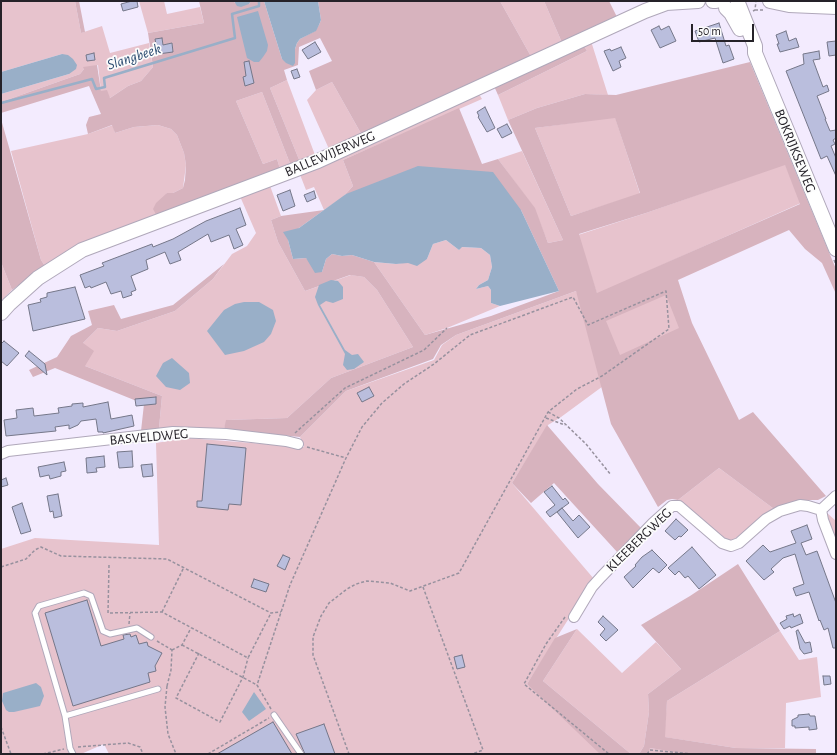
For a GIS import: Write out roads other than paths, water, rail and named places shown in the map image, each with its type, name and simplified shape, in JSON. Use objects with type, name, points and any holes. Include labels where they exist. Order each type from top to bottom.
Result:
[{"type":"street","name":"BALLEWIJERWEG","points":[[1,313],[38,278],[82,250],[318,161],[646,11],[669,2],[698,1]]},
{"type":"street","points":[[770,1],[789,5],[836,7]]},
{"type":"street","name":"BOKRIJKSEWEG","points":[[725,3],[732,13],[749,48],[755,53],[836,249]]},
{"type":"street","name":"BASVELDWEG","points":[[1,454],[8,451],[173,432],[226,434],[286,441],[298,444]]},
{"type":"street","points":[[836,496],[821,510],[823,520],[836,554]]},
{"type":"street","name":"KLEEBERGWEG","points":[[570,615],[601,577],[653,523],[672,506],[679,506],[722,543],[731,546],[739,543],[766,519],[780,511],[800,505],[821,510]]},
{"type":"lane","points":[[72,754],[65,716],[35,613],[39,606],[84,593],[91,596],[103,631],[110,634],[137,628],[151,637]]},
{"type":"lane","points":[[65,716],[158,688]]},
{"type":"lane","points":[[274,715],[301,754]]},
{"type":"water","points":[[234,1],[251,1],[249,4],[241,7],[237,6]]},
{"type":"water","points":[[264,1],[318,1],[321,20],[316,31],[300,39],[297,43],[295,49],[295,63],[293,66],[286,63],[282,59]]},
{"type":"water","points":[[258,11],[268,45],[267,51],[259,62],[254,62],[247,58],[237,17]]},
{"type":"water","points":[[62,54],[68,55],[77,65],[76,69],[69,74],[1,94],[1,72]]},
{"type":"water","points":[[418,166],[493,172],[521,210],[559,291],[500,306],[491,303],[491,290],[488,286],[476,289],[479,285],[488,280],[492,267],[490,255],[481,248],[462,247],[459,250],[446,240],[433,244],[427,259],[417,266],[408,263],[396,264],[374,262],[352,255],[342,256],[332,254],[326,259],[322,272],[315,273],[306,258],[293,259],[288,240],[283,232],[299,228],[346,194]]},
{"type":"water","points":[[331,280],[338,281],[343,287],[343,299],[333,303],[326,301],[320,305],[345,350],[352,355],[358,354],[364,362],[354,369],[347,370],[343,365],[345,354],[315,297],[319,285]]},
{"type":"water","points":[[244,302],[259,302],[273,310],[276,321],[271,334],[264,342],[244,351],[225,355],[207,331],[224,310],[235,304]]},
{"type":"water","points":[[172,358],[189,373],[190,383],[180,390],[166,387],[156,376],[163,363]]},
{"type":"water","points":[[36,683],[41,687],[44,696],[40,706],[14,712],[9,712],[6,710],[2,701],[3,693]]},
{"type":"water","points":[[254,692],[266,709],[249,721],[242,712]]},
{"type":"waterway","name":"Slangbeek","points":[[1,103],[92,79],[96,89],[105,87],[104,78],[235,38],[232,14],[259,6],[259,1]]}]
